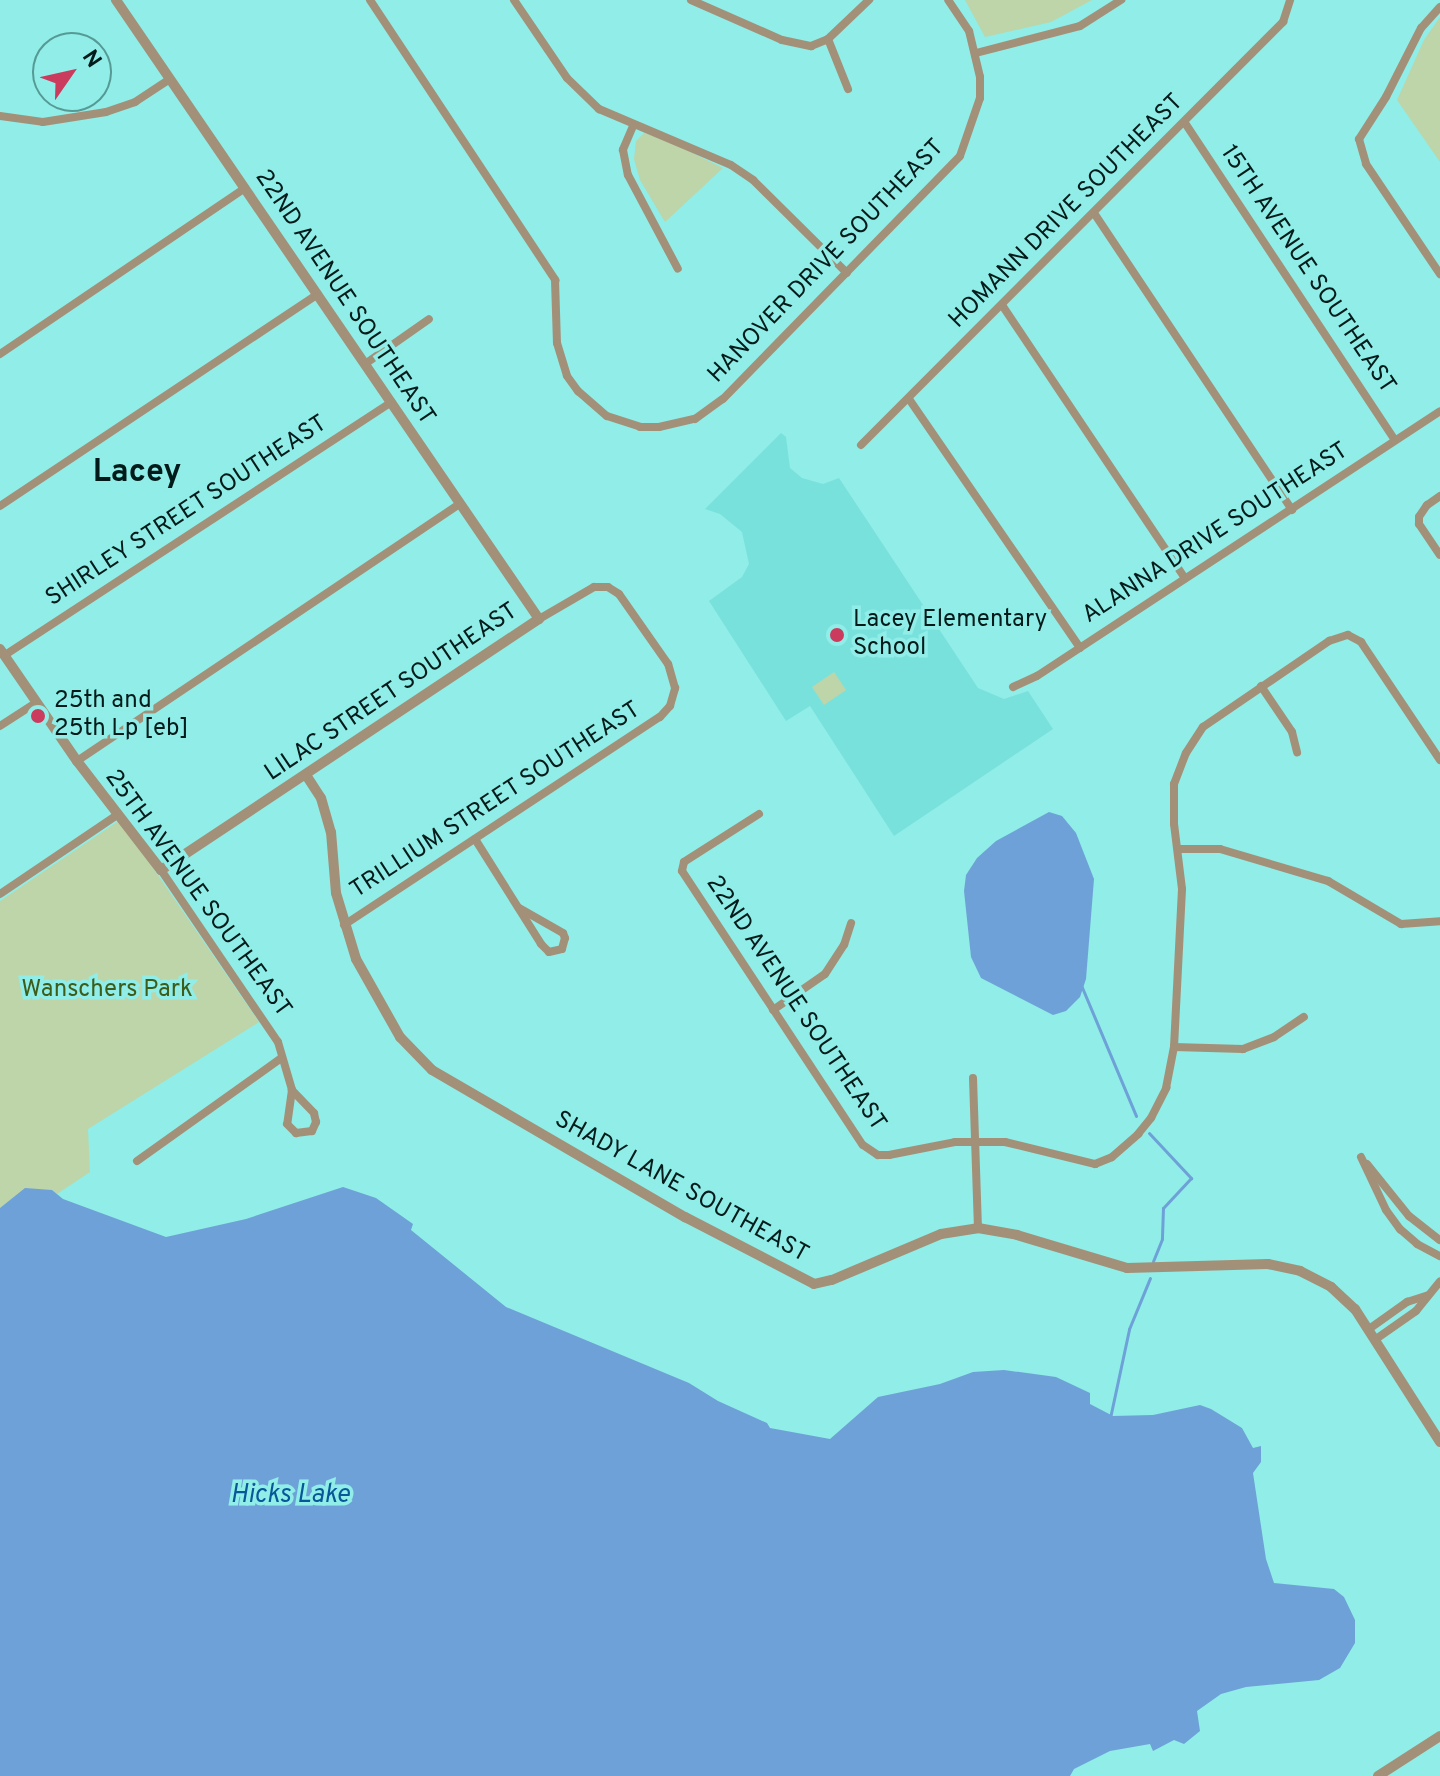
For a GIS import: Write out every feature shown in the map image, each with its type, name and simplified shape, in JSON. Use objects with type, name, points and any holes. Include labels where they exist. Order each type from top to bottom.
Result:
[{"type":"street","name":"22ND AVENUE SOUTHEAST","points":[[116,0],[539,619]]},
{"type":"street","points":[[372,3],[385,0]]},
{"type":"street","points":[[514,0],[567,78],[599,109],[731,165],[753,180],[847,273]]},
{"type":"street","points":[[691,0],[782,40],[811,46],[828,39],[869,0]]},
{"type":"street","name":"HANOVER DRIVE SOUTHEAST","points":[[372,3],[555,280],[557,343],[567,376],[578,391],[607,416],[623,424],[659,427],[695,419],[723,399],[960,156],[980,98],[976,53],[969,31],[948,0]]},
{"type":"street","points":[[976,53],[1080,26],[1121,0]]},
{"type":"street","name":"HOMANN DRIVE SOUTHEAST","points":[[861,445],[1283,22],[1290,0]]},
{"type":"street","points":[[1440,7],[1415,39],[1386,97],[1365,127],[1359,148],[1366,164],[1440,274]]},
{"type":"street","points":[[828,39],[848,89]]},
{"type":"street","points":[[0,116],[43,122],[106,112],[135,102],[170,79]]},
{"type":"street","name":"15TH AVENUE SOUTHEAST","points":[[1185,123],[1395,440]]},
{"type":"street","points":[[633,126],[623,150],[628,175],[678,269]]},
{"type":"street","points":[[0,354],[245,188]]},
{"type":"street","points":[[1094,213],[1292,510]]},
{"type":"street","points":[[0,506],[318,294]]},
{"type":"street","points":[[1002,305],[1185,578]]},
{"type":"street","points":[[365,364],[429,319]]},
{"type":"street","points":[[909,399],[1080,648]]},
{"type":"street","name":"SHIRLEY STREET SOUTHEAST","points":[[2,652],[391,402]]},
{"type":"street","name":"ALANNA DRIVE SOUTHEAST","points":[[1013,687],[1080,648],[1440,411]]},
{"type":"street","points":[[1440,496],[1427,505],[1419,517],[1419,524],[1440,555]]},
{"type":"street","points":[[77,761],[460,504]]},
{"type":"street","name":"LILAC STREET SOUTHEAST","points":[[161,870],[573,596],[594,587],[608,587],[619,594],[642,623]]},
{"type":"street","name":"TRILLIUM STREET SOUTHEAST","points":[[344,925],[667,710],[675,692],[672,672],[642,623]]},
{"type":"street","points":[[977,1141],[1026,1145],[1095,1164],[1106,1161],[1151,1118],[1166,1088],[1174,1047],[1182,889],[1174,824],[1174,784],[1186,753],[1216,715],[1339,635],[1354,637],[1366,649],[1440,760]]},
{"type":"street","name":"25TH AVENUE SOUTHEAST","points":[[2,652],[77,761],[161,870],[257,1009],[278,1042],[280,1059],[292,1090],[314,1113],[316,1122],[312,1131],[296,1133],[287,1124],[292,1090]]},
{"type":"street","points":[[1261,686],[1292,732],[1297,752]]},
{"type":"street","points":[[0,726],[37,702]]},
{"type":"street","name":"SHADY LANE SOUTHEAST","points":[[306,775],[321,798],[331,832],[344,925],[373,993],[400,1037],[427,1067],[685,1217],[801,1280],[814,1284],[832,1280],[931,1238],[978,1228],[1017,1235],[1127,1268],[1283,1266],[1331,1287],[1355,1309],[1440,1442]]},
{"type":"street","name":"22ND AVENUE SOUTHEAST","points":[[759,814],[684,862],[682,871],[773,1010],[863,1145],[878,1155],[977,1141]]},
{"type":"street","points":[[0,894],[117,815]]},
{"type":"street","points":[[475,839],[541,944],[549,952],[562,949],[563,933],[519,908]]},
{"type":"street","points":[[1178,849],[1220,849],[1328,881],[1401,924],[1440,921]]},
{"type":"street","points":[[773,1010],[825,974],[844,945],[851,923]]},
{"type":"street","points":[[1174,1047],[1243,1049],[1286,1031],[1304,1017]]},
{"type":"street","points":[[137,1161],[280,1059]]},
{"type":"street","points":[[973,1078],[978,1228]]},
{"type":"street","points":[[1440,1240],[1409,1216],[1361,1157],[1386,1210],[1400,1229],[1417,1244],[1440,1256]]},
{"type":"street","points":[[1376,1339],[1416,1311],[1440,1281]]},
{"type":"street","points":[[1369,1329],[1407,1302],[1428,1295]]},
{"type":"street","points":[[1378,1776],[1440,1736]]},
{"type":"shaded area","name":"Lacey Elementary School","points":[[781,433],[786,437],[790,468],[802,478],[823,484],[839,478],[978,688],[1004,699],[1028,691],[1053,729],[894,836],[810,706],[786,721],[709,601],[742,577],[749,564],[742,532],[720,514],[705,509]]},
{"type":"green space","points":[[965,0],[1092,0],[1051,22],[985,37]]},
{"type":"green space","points":[[1440,17],[1440,162],[1397,100],[1424,40]]},
{"type":"green space","points":[[644,133],[664,139],[723,168],[665,222],[640,180],[634,159],[636,141]]},
{"type":"green space","points":[[834,672],[846,690],[824,705],[812,687]]},
{"type":"green space","name":"Wanschers Park","points":[[120,820],[259,1022],[88,1129],[90,1172],[57,1194],[52,1190],[25,1189],[0,1208],[0,901]]},
{"type":"water","points":[[1049,812],[1062,816],[1076,833],[1094,879],[1086,979],[1080,997],[1066,1011],[1053,1015],[981,978],[971,957],[964,891],[966,875],[977,858],[996,841]]},
{"type":"water","name":"Hicks Lake","points":[[343,1187],[376,1198],[413,1224],[411,1230],[506,1307],[689,1383],[718,1401],[767,1423],[770,1428],[830,1439],[878,1397],[940,1384],[973,1372],[1004,1370],[1056,1377],[1090,1393],[1090,1404],[1113,1416],[1153,1415],[1200,1405],[1211,1409],[1242,1428],[1253,1448],[1261,1446],[1261,1462],[1253,1473],[1266,1559],[1274,1583],[1334,1589],[1344,1597],[1355,1620],[1355,1643],[1340,1668],[1319,1680],[1246,1687],[1221,1694],[1197,1711],[1200,1731],[1184,1744],[1174,1740],[1153,1751],[1150,1744],[1110,1751],[1074,1769],[1070,1776],[0,1776],[0,1208],[25,1188],[52,1190],[63,1199],[166,1237],[246,1219]]},
{"type":"waterway","points":[[1081,985],[1136,1116]]},
{"type":"waterway","points":[[1149,1133],[1191,1178],[1163,1208],[1162,1239],[1153,1261]]},
{"type":"waterway","points":[[1110,1418],[1129,1329],[1150,1278]]},
{"type":"place","name":"Lacey Elementary School","points":[[837,635]]},
{"type":"place","name":"25th and 25th Lp [eb]","points":[[38,716]]},
{"type":"district","name":"Lacey","points":[[137,473]]}]
